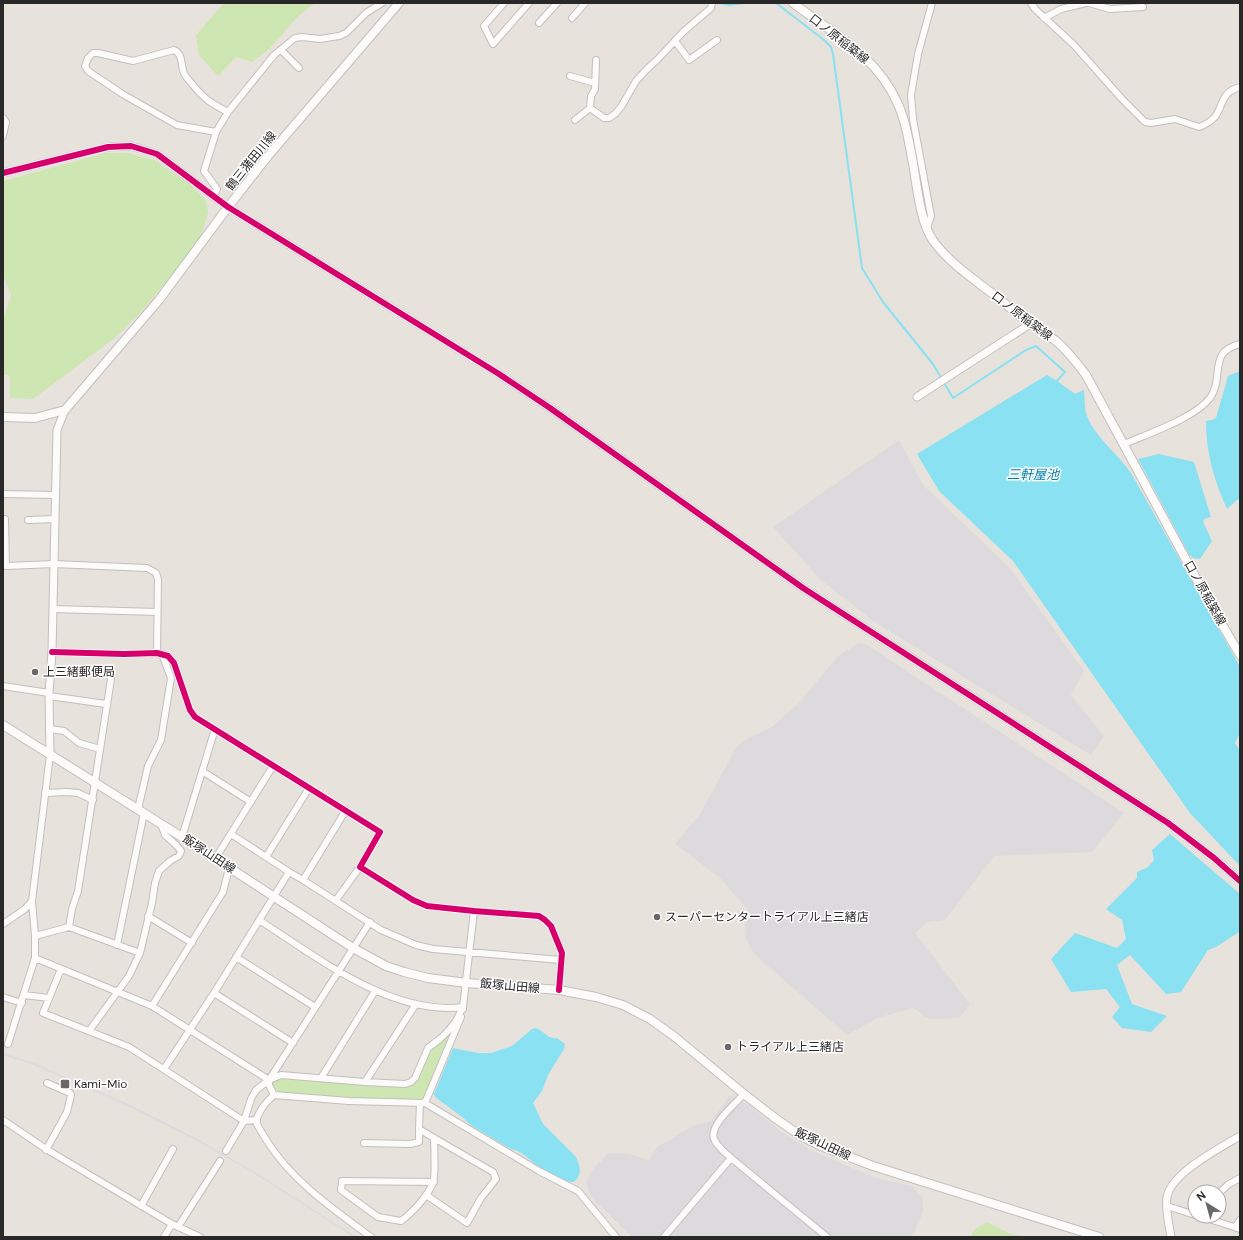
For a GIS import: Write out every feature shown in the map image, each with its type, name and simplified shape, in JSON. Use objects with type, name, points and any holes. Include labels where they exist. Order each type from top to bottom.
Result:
[{"type":"main road","name":"鶴三潴田川線","points":[[65,410],[159,300],[228,207],[273,150],[399,3]]},
{"type":"main road","name":"口ノ原稲築線","points":[[793,3],[858,51],[890,87],[898,102],[905,122],[920,204],[927,228],[933,240],[948,259],[1030,324],[1056,341],[1072,357],[1086,375],[1210,604],[1240,655]]},
{"type":"main road","points":[[3,417],[35,418],[65,410]]},
{"type":"main road","name":"飯塚山田線","points":[[3,725],[182,837],[353,948],[386,966],[428,978],[559,990],[596,997],[623,1005],[650,1019],[676,1036],[744,1094],[782,1123],[802,1136],[822,1146],[873,1166],[1099,1237]]},
{"type":"street","points":[[214,196],[217,188],[204,171],[216,132],[228,112],[274,55],[295,38],[302,37],[320,39],[339,36],[346,33],[366,13],[382,3]]},
{"type":"street","points":[[504,3],[484,26],[493,44],[529,3]]},
{"type":"street","points":[[540,22],[557,3]]},
{"type":"street","points":[[572,18],[585,3]]},
{"type":"street","points":[[590,108],[604,118],[609,118],[615,114],[636,82],[682,32],[711,8],[712,3]]},
{"type":"street","points":[[927,228],[931,216],[913,119],[911,95],[918,54],[932,3]]},
{"type":"street","points":[[1031,3],[1044,18],[1074,45],[1122,99],[1145,122],[1151,123],[1175,119],[1199,127],[1209,123],[1215,116],[1223,99],[1229,92],[1240,87]]},
{"type":"street","points":[[1044,18],[1061,9],[1086,3]]},
{"type":"street","points":[[1089,3],[1110,9],[1143,7]]},
{"type":"street","points":[[675,41],[689,60],[717,40]]},
{"type":"street","points":[[216,132],[177,124],[124,95],[88,71],[85,66],[88,58],[93,53],[98,53],[133,61],[174,50],[180,55],[184,75],[203,97],[214,105],[228,112]]},
{"type":"street","points":[[281,50],[299,68]]},
{"type":"street","points":[[575,120],[590,108],[595,89],[596,60]]},
{"type":"street","points":[[570,76],[595,82]]},
{"type":"street","points":[[3,118],[6,122],[3,136]]},
{"type":"street","points":[[3,173],[108,147],[131,146],[156,154],[228,207],[499,374],[550,408],[803,588],[1168,823],[1214,858],[1240,881]]},
{"type":"street","points":[[917,397],[1030,324]]},
{"type":"street","points":[[1124,444],[1190,415],[1201,407],[1210,398],[1215,388],[1219,361],[1222,352],[1240,344]]},
{"type":"street","points":[[8,1044],[35,958],[32,901],[50,755],[49,695],[52,652],[58,430],[65,410]]},
{"type":"street","points":[[3,494],[56,495]]},
{"type":"street","points":[[5,519],[6,566],[54,564],[147,568],[156,573],[158,579],[157,612],[159,654],[171,678],[161,740],[148,766],[117,945]]},
{"type":"street","points":[[28,520],[55,519]]},
{"type":"street","points":[[53,609],[157,612]]},
{"type":"street","points":[[52,652],[159,654],[168,656],[174,663],[190,710],[195,716],[380,832],[360,867],[336,900]]},
{"type":"street","points":[[69,926],[72,909],[78,891],[111,679]]},
{"type":"street","points":[[3,686],[106,704]]},
{"type":"street","points":[[49,729],[64,731],[79,743],[100,749]]},
{"type":"street","points":[[182,837],[215,729]]},
{"type":"street","points":[[216,859],[274,766]]},
{"type":"street","points":[[202,771],[251,802]]},
{"type":"street","points":[[266,857],[309,788]]},
{"type":"street","points":[[45,793],[78,793],[93,800]]},
{"type":"street","points":[[303,880],[346,810]]},
{"type":"street","points":[[89,1031],[129,976],[140,953],[159,871],[170,861],[179,856],[181,851],[165,835],[161,824]]},
{"type":"street","points":[[231,834],[381,930],[416,945],[433,949],[562,960]]},
{"type":"street","points":[[360,867],[413,900],[428,906],[474,912],[540,916],[551,926],[562,953],[559,990]]},
{"type":"street","points":[[152,1006],[223,892],[229,868]]},
{"type":"street","points":[[164,1069],[214,993],[289,872]]},
{"type":"street","points":[[3,924],[25,909],[32,901]]},
{"type":"street","points":[[364,1143],[410,1144],[419,1142],[422,1103],[460,1021],[467,982],[474,912]]},
{"type":"street","points":[[148,916],[192,943]]},
{"type":"street","points":[[259,920],[338,971],[376,991],[416,1004],[452,1009],[463,1007]]},
{"type":"street","points":[[274,1095],[269,1085],[269,1080],[370,922]]},
{"type":"street","points":[[35,936],[69,926],[140,953]]},
{"type":"street","points":[[236,957],[315,1007]]},
{"type":"street","points":[[35,958],[152,1006],[269,1080]]},
{"type":"street","points":[[60,969],[43,1013],[128,1047],[244,1121],[257,1120]]},
{"type":"street","points":[[320,1078],[376,991]]},
{"type":"street","points":[[214,993],[292,1043]]},
{"type":"street","points":[[24,995],[49,998]]},
{"type":"street","points":[[3,998],[22,1003]]},
{"type":"street","points":[[364,1082],[416,1004]]},
{"type":"street","points":[[226,1150],[244,1121],[251,1099],[256,1090],[269,1080],[281,1075],[364,1082],[405,1084],[411,1082],[415,1078],[428,1048],[449,1030],[456,1021],[463,1007]]},
{"type":"street","points":[[46,1150],[67,1112],[71,1095],[70,1093],[47,1083]]},
{"type":"street","points":[[744,1094],[721,1118],[714,1128],[714,1139],[731,1158],[827,1237]]},
{"type":"street","points":[[371,1237],[325,1204],[285,1165],[272,1148],[258,1126],[257,1120],[263,1106],[274,1095],[349,1101],[422,1103],[578,1192],[616,1237]]},
{"type":"street","points":[[3,1120],[46,1150],[172,1224],[200,1237]]},
{"type":"street","points":[[420,1129],[493,1172],[496,1179],[481,1198],[467,1223],[426,1195]]},
{"type":"street","points":[[1171,1237],[1167,1196],[1173,1183],[1186,1170],[1240,1136]]},
{"type":"street","points":[[434,1138],[434,1182],[426,1195],[408,1216],[401,1220],[378,1218],[341,1190],[342,1181],[434,1182]]},
{"type":"street","points":[[141,1206],[173,1150]]},
{"type":"street","points":[[664,1237],[731,1158]]},
{"type":"street","points":[[178,1227],[220,1161]]},
{"type":"street","points":[[1227,1186],[1240,1178]]},
{"type":"street","points":[[1167,1206],[1187,1212]]},
{"type":"street","points":[[1225,1224],[1237,1228],[1240,1220]]},
{"type":"street","points":[[164,1237],[172,1224]]},
{"type":"shaded area","points":[[899,440],[923,485],[1009,567],[1084,671],[1071,695],[1104,736],[1091,755],[873,621],[820,579],[773,527]]},
{"type":"shaded area","points":[[859,643],[867,645],[1124,813],[1092,852],[994,856],[945,920],[927,922],[915,933],[970,1004],[959,1018],[932,1019],[925,1017],[913,1008],[877,1018],[847,1035],[754,954],[746,939],[745,925],[748,910],[720,878],[675,844],[700,814],[737,746],[747,739],[772,727],[798,704],[838,656]]},
{"type":"shaded area","points":[[730,1096],[749,1105],[780,1131],[810,1150],[876,1178],[911,1186],[923,1198],[923,1212],[915,1231],[910,1237],[632,1237],[592,1198],[586,1183],[593,1169],[609,1153],[629,1154],[649,1160],[657,1147],[695,1125],[711,1121]]},
{"type":"green space","points":[[224,3],[316,3],[296,18],[275,43],[263,54],[252,62],[236,57],[218,76],[199,55],[196,35]]},
{"type":"green space","points":[[106,153],[127,153],[154,160],[189,183],[206,201],[208,213],[201,237],[183,262],[140,313],[116,337],[33,399],[10,398],[10,376],[3,374],[3,321],[11,295],[3,275],[3,181]]},
{"type":"green space","points":[[446,1036],[449,1037],[425,1097],[420,1100],[348,1099],[279,1092],[275,1090],[272,1085],[274,1080],[280,1077],[411,1085],[415,1081],[429,1050]]},
{"type":"green space","points":[[987,1222],[1011,1234],[1028,1237],[970,1237],[975,1229]]},
{"type":"water","points":[[1240,371],[1240,499],[1227,509],[1218,488],[1209,455],[1206,421],[1216,418],[1228,376]]},
{"type":"water","name":"三軒屋池","points":[[1047,375],[1075,394],[1084,390],[1085,410],[1091,424],[1095,431],[1131,473],[1240,667],[1240,733],[1235,743],[1240,751],[1240,866],[1190,813],[1013,561],[939,491],[917,454]]},
{"type":"water","points":[[1159,454],[1194,462],[1211,517],[1204,519],[1203,522],[1212,541],[1200,559],[1193,558],[1189,554],[1138,459]]},
{"type":"water","points":[[1170,834],[1240,894],[1240,929],[1239,932],[1216,947],[1208,950],[1181,992],[1166,994],[1130,955],[1117,965],[1132,1004],[1167,1016],[1151,1032],[1122,1028],[1112,1017],[1120,1007],[1106,989],[1071,992],[1051,959],[1075,933],[1117,948],[1126,939],[1122,920],[1106,909],[1137,878],[1137,872],[1148,867],[1154,860],[1152,850]]},
{"type":"water","points":[[536,1028],[549,1037],[557,1038],[565,1044],[564,1049],[548,1075],[542,1091],[533,1103],[543,1124],[576,1157],[580,1171],[578,1177],[573,1182],[560,1179],[550,1174],[522,1154],[472,1126],[435,1097],[434,1094],[453,1048],[478,1053],[491,1053],[512,1046],[532,1029]]},
{"type":"waterway","points":[[719,3],[729,5],[744,3]]},
{"type":"waterway","points":[[776,3],[831,47],[862,268],[883,302],[933,364],[953,398],[1026,350],[1036,346],[1065,372],[1057,381]]},
{"type":"railway","points":[[3,1054],[34,1064],[128,1105],[199,1141],[255,1173],[355,1237]]},
{"type":"cycle path","points":[[3,173],[108,147],[131,146],[157,154],[228,207],[499,374],[550,408],[803,588],[1168,823],[1214,858],[1240,881]]},
{"type":"cycle path","points":[[52,652],[124,654],[157,653],[168,656],[174,663],[190,710],[195,717],[380,832],[360,867],[413,900],[427,906],[539,916],[545,920],[551,926],[562,953],[559,990]]},
{"type":"place","name":"上三緒郵便局","points":[[35,672]]},
{"type":"place","name":"スーパーセンタートライアル上三緒店","points":[[657,917]]},
{"type":"place","name":"トライアル上三緒店","points":[[728,1047]]},
{"type":"place","name":"Kami-Mio","points":[[65,1084]]}]
